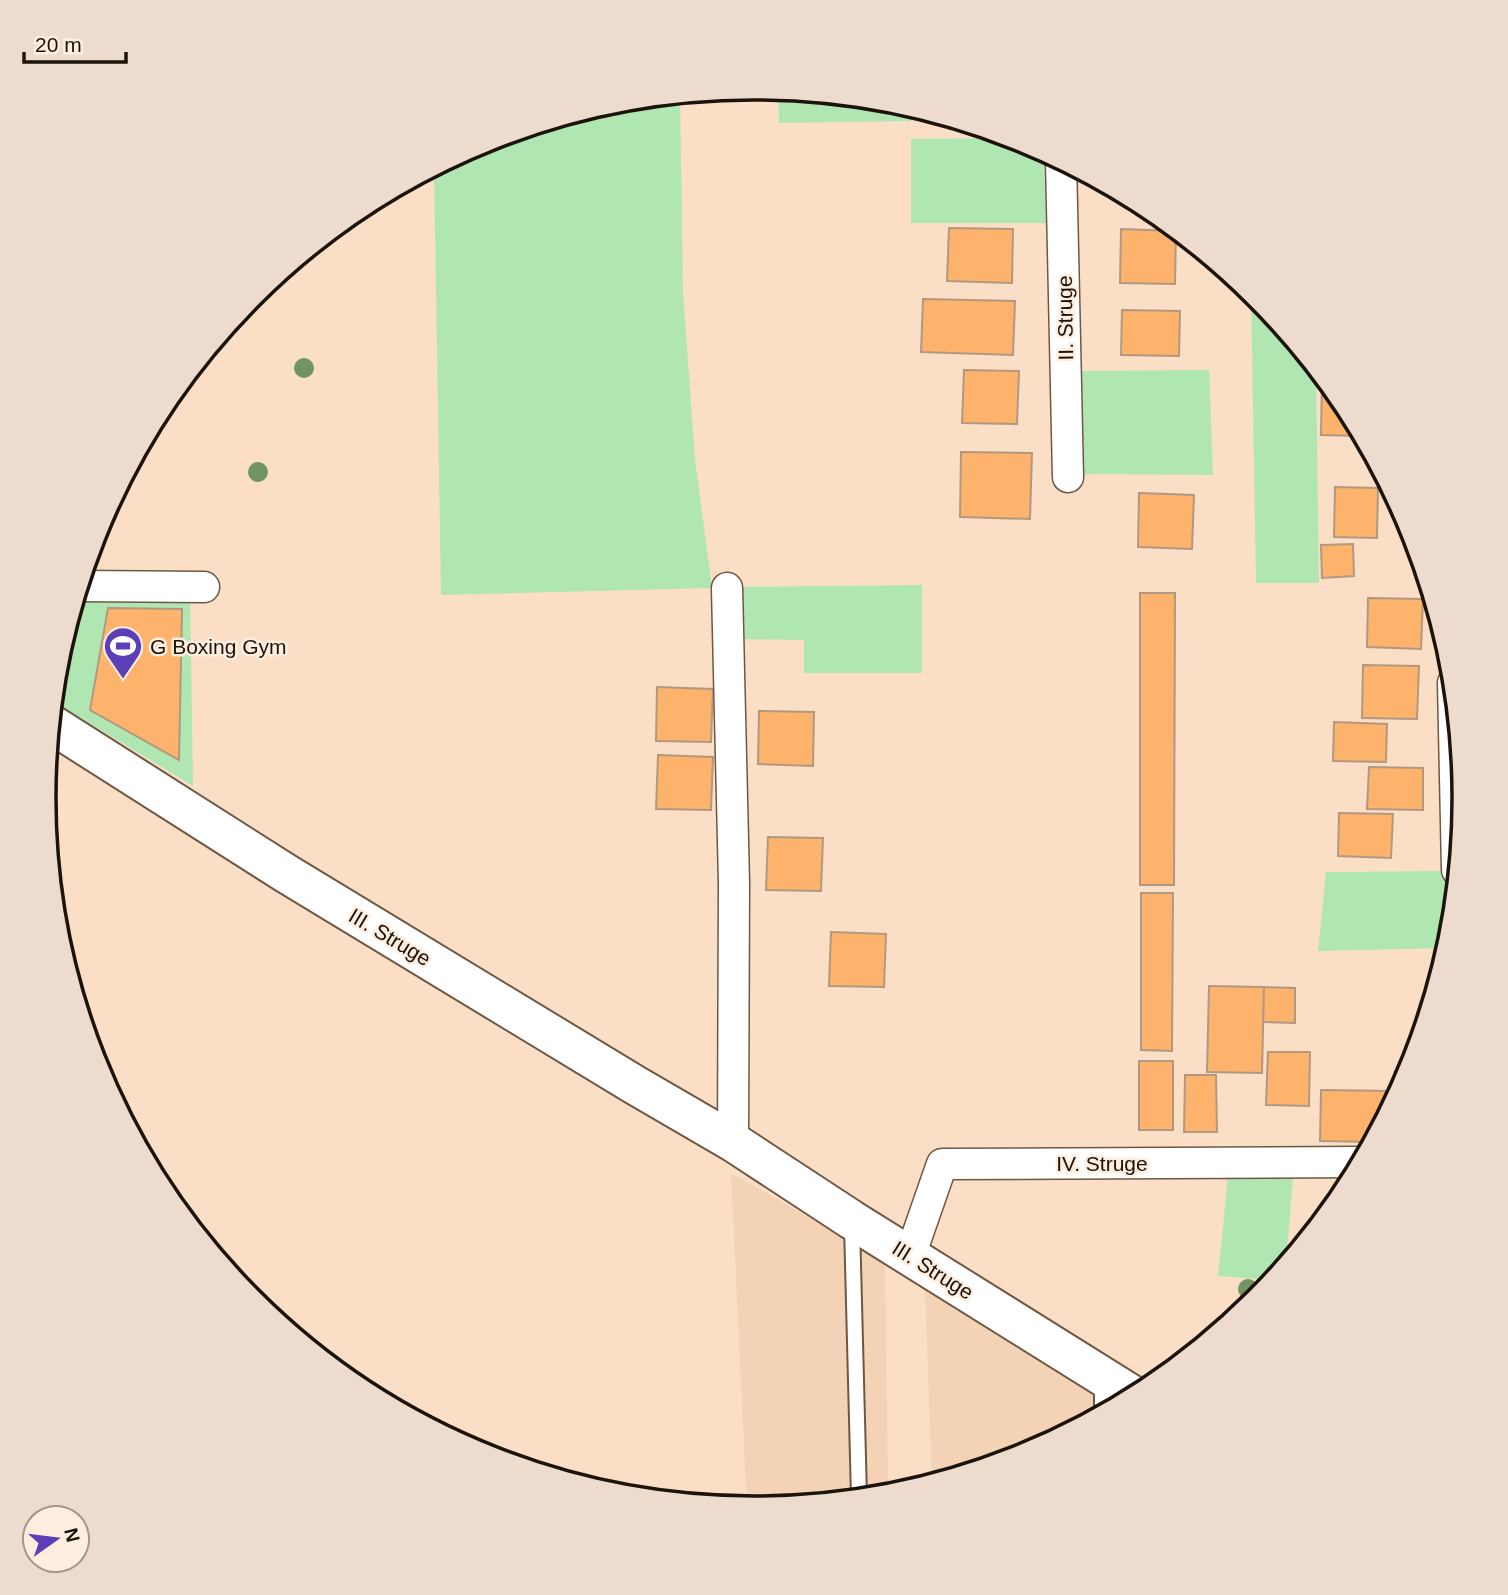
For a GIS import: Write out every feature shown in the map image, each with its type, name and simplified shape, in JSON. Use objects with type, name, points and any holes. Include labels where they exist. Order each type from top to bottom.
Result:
[{"type":"street","name":"II. Struge","points":[[1061,170],[1068,477]]},
{"type":"street","points":[[89,586],[204,587]]},
{"type":"street","points":[[727,588],[734,883],[733,1142]]},
{"type":"street","name":"III. Struge","points":[[59,729],[288,874],[733,1142],[852,1220],[1124,1389]]},
{"type":"street","name":"IV. Struge","points":[[910,1256],[942,1164],[1348,1162]]},
{"type":"lane","points":[[852,1220],[859,1488]]},
{"type":"lane","points":[[1102,1375],[1102,1403]]},
{"type":"shaded area","points":[[731,1173],[885,1261],[888,1482],[845,1490],[746,1496]]},
{"type":"shaded area","points":[[925,1289],[1109,1398],[1063,1424],[1021,1442],[932,1473]]},
{"type":"green space","points":[[778,101],[845,105],[911,118],[911,121],[779,123]]},
{"type":"green space","points":[[680,103],[683,292],[695,459],[712,588],[441,595],[434,177],[487,153],[573,123]]},
{"type":"green space","points":[[982,138],[1044,163],[1046,223],[911,223],[911,139]]},
{"type":"green space","points":[[1251,307],[1279,337],[1316,385],[1319,583],[1256,583]]},
{"type":"green space","points":[[1209,370],[1213,475],[1082,474],[1080,371]]},
{"type":"green space","points":[[922,585],[922,673],[804,673],[804,640],[739,639],[740,587]]},
{"type":"green space","name":"G Boxing Gym","points":[[88,590],[190,592],[193,786],[62,706],[69,661]]},
{"type":"green space","points":[[1448,871],[1435,948],[1318,951],[1326,872]]},
{"type":"green space","points":[[1228,1176],[1293,1177],[1287,1248],[1259,1279],[1218,1276]]},
{"type":"building","points":[[949,228],[1013,229],[1012,283],[947,281]]},
{"type":"building","points":[[1121,229],[1160,230],[1176,242],[1175,284],[1120,283]]},
{"type":"building","points":[[923,299],[1015,301],[1013,355],[921,352]]},
{"type":"building","points":[[1122,310],[1180,311],[1179,356],[1121,355]]},
{"type":"building","points":[[964,370],[1019,371],[1017,424],[962,423]]},
{"type":"building","points":[[1322,393],[1350,436],[1321,435]]},
{"type":"building","points":[[961,452],[1032,453],[1030,519],[960,517]]},
{"type":"building","points":[[1335,487],[1378,488],[1377,538],[1334,537]]},
{"type":"building","points":[[1139,493],[1194,495],[1192,549],[1138,547]]},
{"type":"building","points":[[1353,544],[1354,576],[1322,578],[1321,545]]},
{"type":"building","points":[[1140,593],[1175,593],[1174,885],[1140,885]]},
{"type":"building","points":[[1368,598],[1423,599],[1421,649],[1367,647]]},
{"type":"building","points":[[108,608],[182,609],[179,760],[90,710]]},
{"type":"building","points":[[1363,665],[1419,666],[1417,719],[1362,718]]},
{"type":"building","points":[[657,687],[713,689],[711,742],[656,741]]},
{"type":"building","points":[[759,711],[814,712],[813,766],[758,764]]},
{"type":"building","points":[[1334,722],[1387,724],[1386,762],[1333,761]]},
{"type":"building","points":[[658,755],[713,757],[711,810],[656,809]]},
{"type":"building","points":[[1369,767],[1423,768],[1423,810],[1367,809]]},
{"type":"building","points":[[1339,813],[1393,814],[1391,858],[1338,856]]},
{"type":"building","points":[[768,837],[823,838],[821,891],[766,890]]},
{"type":"building","points":[[1141,893],[1173,893],[1172,1051],[1141,1050]]},
{"type":"building","points":[[831,932],[886,934],[884,987],[829,986]]},
{"type":"building","points":[[1209,986],[1264,987],[1262,1073],[1207,1072]]},
{"type":"building","points":[[1264,987],[1295,988],[1295,1023],[1263,1022]]},
{"type":"building","points":[[1268,1052],[1310,1052],[1309,1106],[1266,1105]]},
{"type":"building","points":[[1139,1061],[1173,1061],[1173,1130],[1139,1130]]},
{"type":"building","points":[[1185,1075],[1216,1075],[1217,1132],[1184,1132]]},
{"type":"building","points":[[1321,1090],[1387,1091],[1361,1142],[1320,1141]]},
{"type":"place","name":"G Boxing Gym","points":[[123,680]]}]
